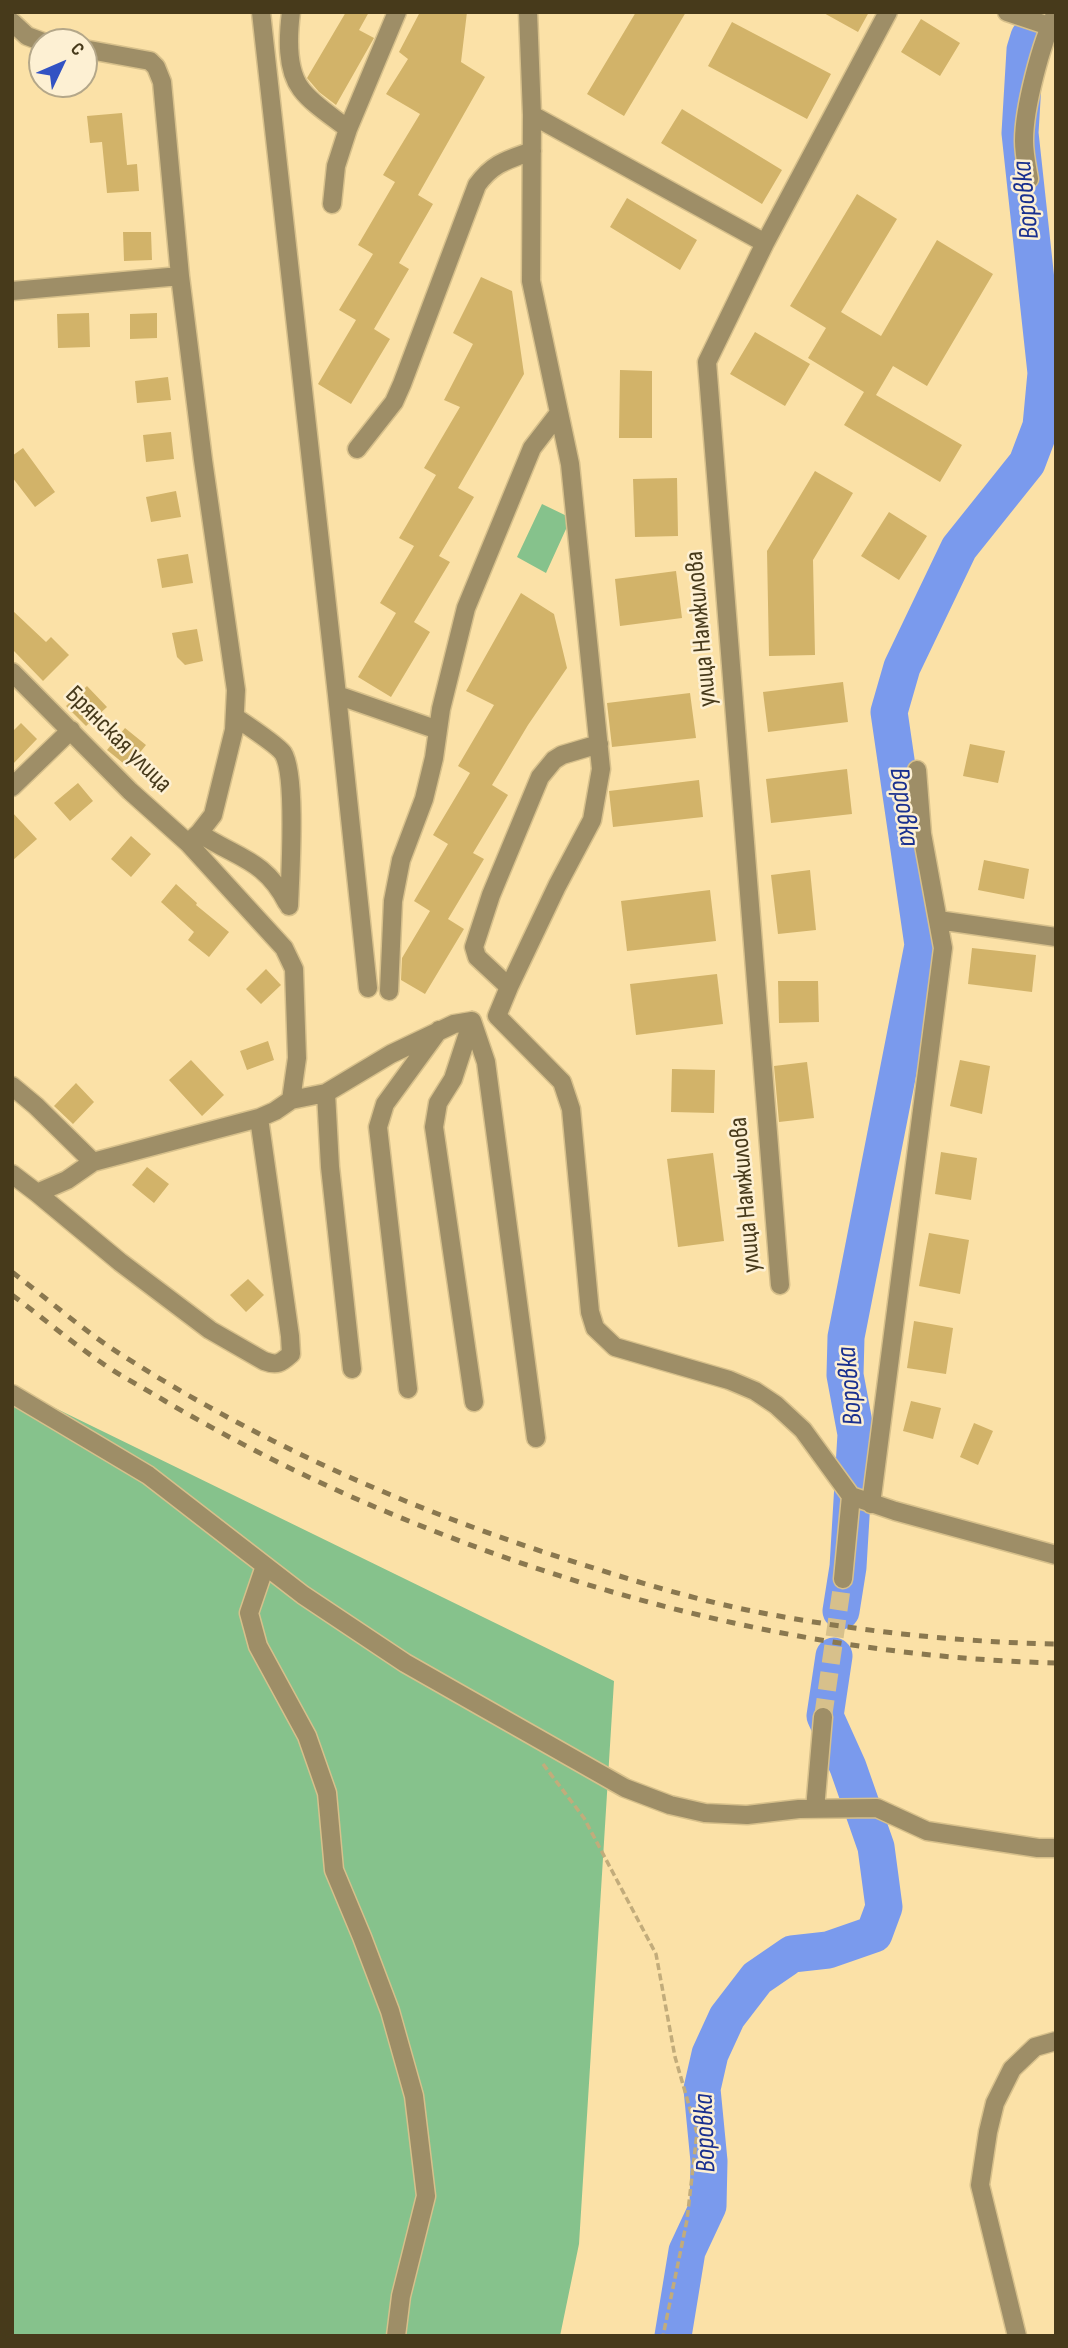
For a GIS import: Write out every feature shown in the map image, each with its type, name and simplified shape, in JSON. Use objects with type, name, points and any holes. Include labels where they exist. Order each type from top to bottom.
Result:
[{"type":"street","points":[[261,12],[368,988]]},
{"type":"street","points":[[291,12],[289,51],[292,74],[301,90],[348,129]]},
{"type":"street","points":[[332,204],[336,166],[348,129],[397,12]]},
{"type":"street","points":[[528,12],[532,115],[531,281],[570,464],[601,769],[592,820],[509,987],[498,1016],[562,1082],[568,1096],[590,1312],[595,1328],[615,1347],[729,1380],[755,1391],[776,1405],[803,1430],[851,1496],[1056,1555]]},
{"type":"street","name":"улица Намжилова","points":[[780,1286],[707,362],[765,243],[888,12]]},
{"type":"street","points":[[1007,12],[1053,20],[1028,103],[1024,142],[1029,180]]},
{"type":"street","points":[[12,22],[28,36]]},
{"type":"street","points":[[98,52],[150,61],[156,67],[162,82],[180,276],[236,690],[234,730],[213,815],[194,838]]},
{"type":"street","points":[[532,115],[765,243]]},
{"type":"street","points":[[357,449],[394,402],[477,185],[495,165],[532,151]]},
{"type":"street","points":[[12,290],[180,276]]},
{"type":"street","points":[[389,991],[393,901],[401,860],[424,799],[466,608],[532,448],[559,413]]},
{"type":"street","name":"Брянская улица","points":[[12,672],[130,791],[194,838]]},
{"type":"street","points":[[337,695],[438,730]]},
{"type":"street","points":[[194,838],[262,869],[279,887],[289,906],[291,812],[289,776],[283,753],[235,717]]},
{"type":"street","points":[[12,787],[71,730]]},
{"type":"street","points":[[509,987],[477,957],[474,947],[491,895],[540,777],[554,760],[562,755],[599,744]]},
{"type":"street","points":[[870,1503],[943,948],[922,834],[917,770]]},
{"type":"street","points":[[194,838],[284,948],[294,969],[297,1058],[291,1100]]},
{"type":"street","points":[[938,920],[1056,937]]},
{"type":"street","points":[[37,1193],[67,1180],[93,1162],[258,1118],[291,1100],[326,1093],[391,1054],[439,1030],[472,1021]]},
{"type":"street","points":[[472,1021],[453,1079],[438,1103],[434,1127],[474,1402]]},
{"type":"street","points":[[472,1021],[486,1062],[536,1438]]},
{"type":"street","points":[[408,1389],[378,1127],[385,1104],[439,1030]]},
{"type":"street","points":[[12,1086],[93,1162]]},
{"type":"street","points":[[326,1093],[330,1167],[352,1369]]},
{"type":"street","points":[[12,1174],[120,1262],[210,1330],[264,1361],[281,1363],[291,1354],[290,1336],[258,1118]]},
{"type":"street","points":[[12,1394],[148,1475],[303,1595],[405,1663],[625,1788],[670,1805],[705,1813],[747,1815],[815,1809],[877,1808],[927,1830],[1038,1848],[1056,1848]]},
{"type":"street","points":[[843,1579],[851,1496]]},
{"type":"street","points":[[265,1566],[248,1613],[258,1646],[307,1736],[327,1793],[334,1870],[390,2011],[414,2095],[426,2196],[401,2296],[396,2336]]},
{"type":"street","points":[[815,1809],[823,1717]]},
{"type":"street","points":[[1017,2336],[980,2185],[995,2103],[1012,2069],[1035,2047],[1056,2041]]},
{"type":"path","points":[[539,1759],[584,1818],[656,1954],[675,2057],[697,2133],[687,2220],[663,2336]]},
{"type":"green space","points":[[542,504],[571,518],[546,573],[517,557]]},
{"type":"green space","points":[[12,1387],[614,1681],[579,2244],[560,2336],[12,2336]]},
{"type":"building","points":[[346,12],[369,12],[359,30],[374,38],[336,105],[307,78]]},
{"type":"building","points":[[420,12],[467,12],[461,62],[485,77],[418,195],[433,204],[399,263],[409,269],[374,329],[390,339],[351,404],[318,384],[356,320],[339,310],[373,254],[358,245],[395,182],[383,175],[420,114],[386,94],[408,59],[399,52]]},
{"type":"building","points":[[636,12],[686,12],[624,116],[587,94]]},
{"type":"building","points":[[822,12],[869,12],[858,32]]},
{"type":"building","points":[[921,19],[960,43],[940,76],[901,52]]},
{"type":"building","points":[[732,22],[831,74],[807,119],[708,66]]},
{"type":"building","points":[[682,109],[782,170],[762,204],[661,143]]},
{"type":"building","points":[[122,113],[127,165],[137,164],[139,191],[107,193],[102,142],[90,143],[87,116]]},
{"type":"building","points":[[857,194],[897,219],[841,312],[881,336],[937,240],[993,274],[927,386],[893,366],[876,395],[962,445],[940,482],[844,425],[864,392],[808,358],[826,328],[790,306]]},
{"type":"building","points":[[627,198],[697,240],[680,270],[610,227]]},
{"type":"building","points":[[123,232],[151,232],[152,260],[124,261]]},
{"type":"building","points":[[481,277],[512,291],[524,374],[458,488],[474,497],[439,556],[450,562],[414,622],[430,632],[391,697],[358,677],[396,613],[380,603],[414,546],[399,538],[436,475],[424,468],[460,407],[444,400],[473,344],[453,333]]},
{"type":"building","points":[[89,313],[90,347],[58,348],[57,314]]},
{"type":"building","points":[[157,313],[157,338],[130,339],[130,314]]},
{"type":"building","points":[[755,332],[810,364],[785,406],[730,374]]},
{"type":"building","points":[[620,370],[652,371],[652,438],[619,438]]},
{"type":"building","points":[[168,377],[171,400],[137,403],[135,381]]},
{"type":"building","points":[[171,432],[174,459],[146,462],[143,435]]},
{"type":"building","points":[[23,448],[55,492],[35,507],[12,477],[12,456]]},
{"type":"building","points":[[815,471],[853,493],[813,560],[815,655],[769,656],[767,551]]},
{"type":"building","points":[[677,478],[678,536],[635,537],[633,479]]},
{"type":"building","points":[[176,491],[181,517],[151,522],[146,497]]},
{"type":"building","points":[[889,512],[927,536],[899,580],[861,556]]},
{"type":"building","points":[[188,554],[193,583],[162,588],[157,559]]},
{"type":"building","points":[[676,571],[682,618],[620,626],[615,579]]},
{"type":"building","points":[[521,593],[554,614],[567,668],[492,785],[508,795],[473,853],[484,859],[448,919],[464,929],[425,994],[401,980],[402,958],[430,911],[414,901],[448,844],[433,835],[470,773],[458,766],[494,705],[466,691]]},
{"type":"building","points":[[12,610],[46,642],[51,637],[69,655],[43,681],[12,649]]},
{"type":"building","points":[[197,629],[203,661],[185,665],[177,657],[172,633]]},
{"type":"building","points":[[843,682],[848,722],[768,732],[763,692]]},
{"type":"building","points":[[87,686],[107,707],[86,726],[66,706]]},
{"type":"building","points":[[690,693],[696,738],[612,747],[607,703]]},
{"type":"building","points":[[21,723],[37,739],[12,765],[12,732]]},
{"type":"building","points":[[125,728],[146,745],[128,767],[107,750]]},
{"type":"building","points":[[970,744],[1005,751],[998,783],[963,776]]},
{"type":"building","points":[[847,769],[852,814],[771,823],[766,779]]},
{"type":"building","points":[[699,780],[703,817],[613,827],[609,791]]},
{"type":"building","points":[[78,783],[93,801],[70,821],[54,803]]},
{"type":"building","points":[[12,812],[37,839],[12,861]]},
{"type":"building","points":[[131,836],[151,854],[131,877],[111,859]]},
{"type":"building","points":[[984,860],[1029,869],[1024,899],[978,890]]},
{"type":"building","points":[[810,870],[816,930],[778,934],[771,875]]},
{"type":"building","points":[[176,884],[197,903],[196,905],[229,932],[209,957],[188,940],[194,932],[161,902]]},
{"type":"building","points":[[710,890],[716,941],[627,951],[621,901]]},
{"type":"building","points":[[972,948],[1036,955],[1032,992],[968,984]]},
{"type":"building","points":[[266,969],[281,985],[261,1004],[246,989]]},
{"type":"building","points":[[717,974],[723,1024],[636,1035],[630,984]]},
{"type":"building","points":[[778,981],[818,981],[819,1022],[779,1023]]},
{"type":"building","points":[[268,1041],[274,1060],[247,1070],[240,1051]]},
{"type":"building","points":[[191,1060],[224,1095],[202,1116],[169,1080]]},
{"type":"building","points":[[960,1060],[990,1066],[982,1114],[950,1106]]},
{"type":"building","points":[[807,1062],[814,1118],[779,1122],[774,1066]]},
{"type":"building","points":[[672,1069],[715,1070],[714,1113],[671,1112]]},
{"type":"building","points":[[76,1083],[94,1102],[73,1124],[54,1106]]},
{"type":"building","points":[[941,1152],[977,1158],[971,1200],[935,1194]]},
{"type":"building","points":[[713,1153],[724,1241],[678,1247],[667,1159]]},
{"type":"building","points":[[147,1167],[169,1184],[154,1203],[132,1185]]},
{"type":"building","points":[[929,1233],[969,1240],[960,1294],[919,1286]]},
{"type":"building","points":[[248,1279],[264,1295],[246,1312],[230,1295]]},
{"type":"building","points":[[914,1321],[953,1328],[946,1374],[907,1368]]},
{"type":"building","points":[[911,1401],[941,1408],[933,1439],[903,1431]]},
{"type":"building","points":[[974,1423],[993,1431],[978,1465],[960,1457]]},
{"type":"waterway","name":"Воровка","points":[[841,1611],[848,1567],[856,1434],[845,1375],[846,1337],[923,945],[889,712],[902,667],[959,548],[1027,463],[1041,426],[1046,373],[1020,133],[1025,50],[1029,37]]},
{"type":"waterway","name":"Воровка","points":[[673,2336],[687,2251],[708,2206],[709,2161],[702,2089],[710,2054],[727,2017],[757,1978],[792,1954],[828,1950],[874,1934],[884,1907],[876,1847],[848,1767],[825,1716],[834,1656]]},
{"type":"tunnel","points":[[823,1717],[843,1579]]},
{"type":"railway","points":[[12,1272],[111,1348],[225,1416],[345,1475],[531,1548],[632,1580],[747,1610],[901,1634],[1056,1644]]},
{"type":"railway","points":[[12,1295],[110,1368],[219,1432],[330,1487],[467,1544],[631,1597],[714,1619],[884,1649],[1056,1663]]}]
